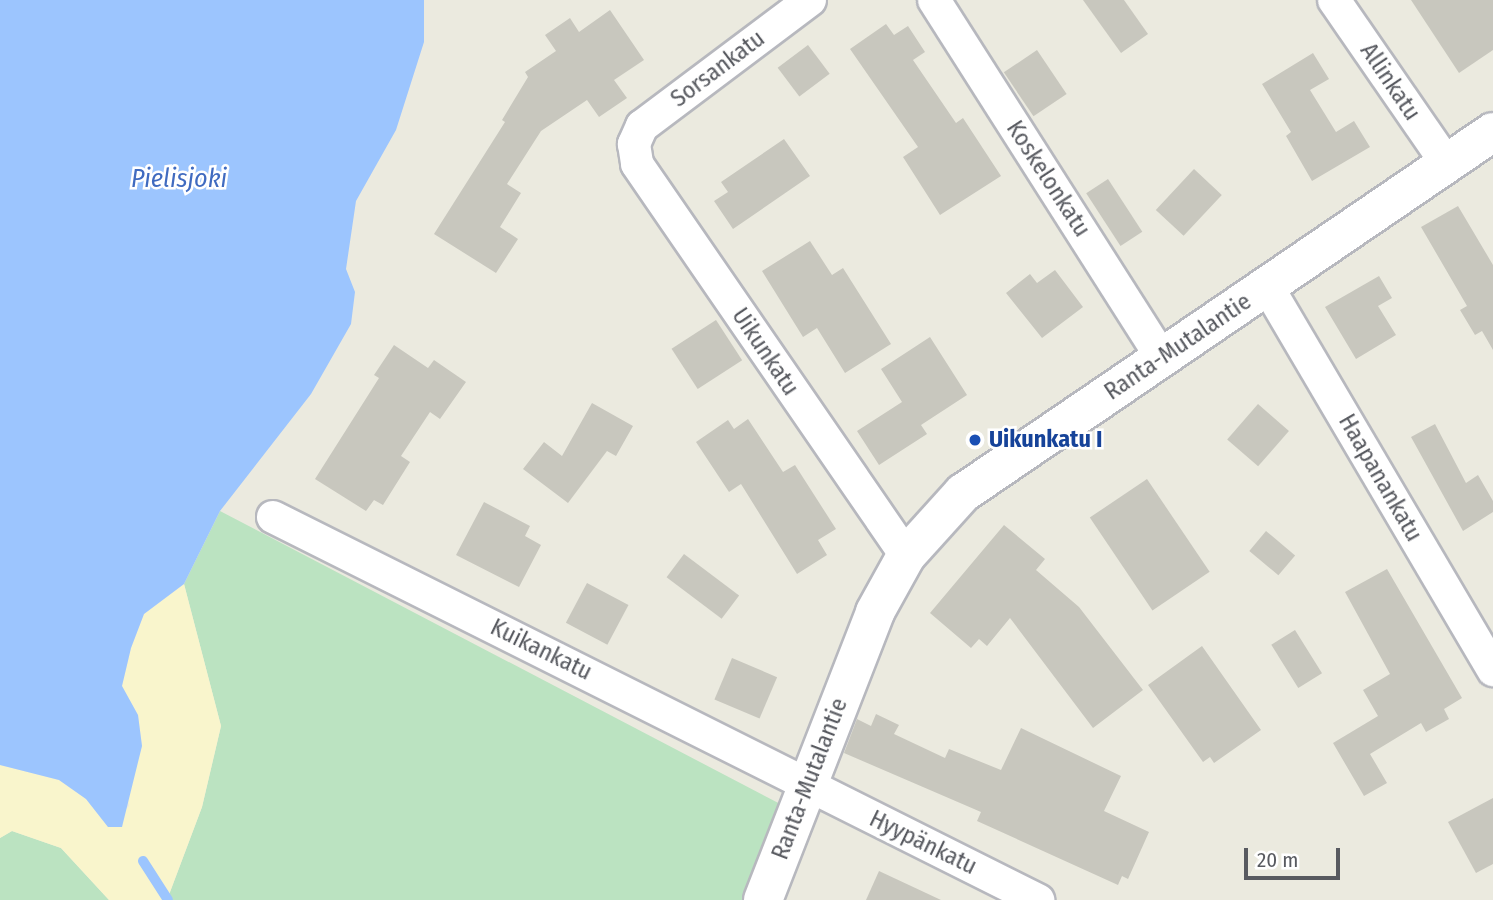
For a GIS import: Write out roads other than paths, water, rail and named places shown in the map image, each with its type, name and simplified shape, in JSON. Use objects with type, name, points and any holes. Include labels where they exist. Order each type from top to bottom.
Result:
[{"type":"street","name":"Sorsankatu","points":[[634,144],[642,126],[810,0]]},
{"type":"street","name":"Koskelonkatu","points":[[934,0],[1163,359]]},
{"type":"street","name":"Allinkatu","points":[[1334,0],[1447,164]]},
{"type":"street","name":"Ranta-Mutalantie","points":[[763,900],[875,612],[906,556],[963,493],[1493,132]]},
{"type":"street","name":"Uikunkatu","points":[[634,144],[637,164],[906,556]]},
{"type":"street","name":"Haapanankatu","points":[[1267,286],[1493,670]]},
{"type":"street","name":"Kuikankatu","points":[[272,517],[807,786]]},
{"type":"street","name":"Hyypänkatu","points":[[807,786],[1038,900]]},
{"type":"water","name":"Pielisjoki","points":[[0,0],[424,0],[424,42],[396,130],[356,201],[346,269],[355,292],[351,324],[311,394],[220,511],[184,584],[144,614],[131,648],[122,686],[138,715],[142,746],[122,827],[108,827],[86,799],[59,780],[0,765]]},
{"type":"waterway","points":[[143,861],[168,900]]},
{"type":"place","name":"Uikunkatu I","points":[[975,440]]}]
